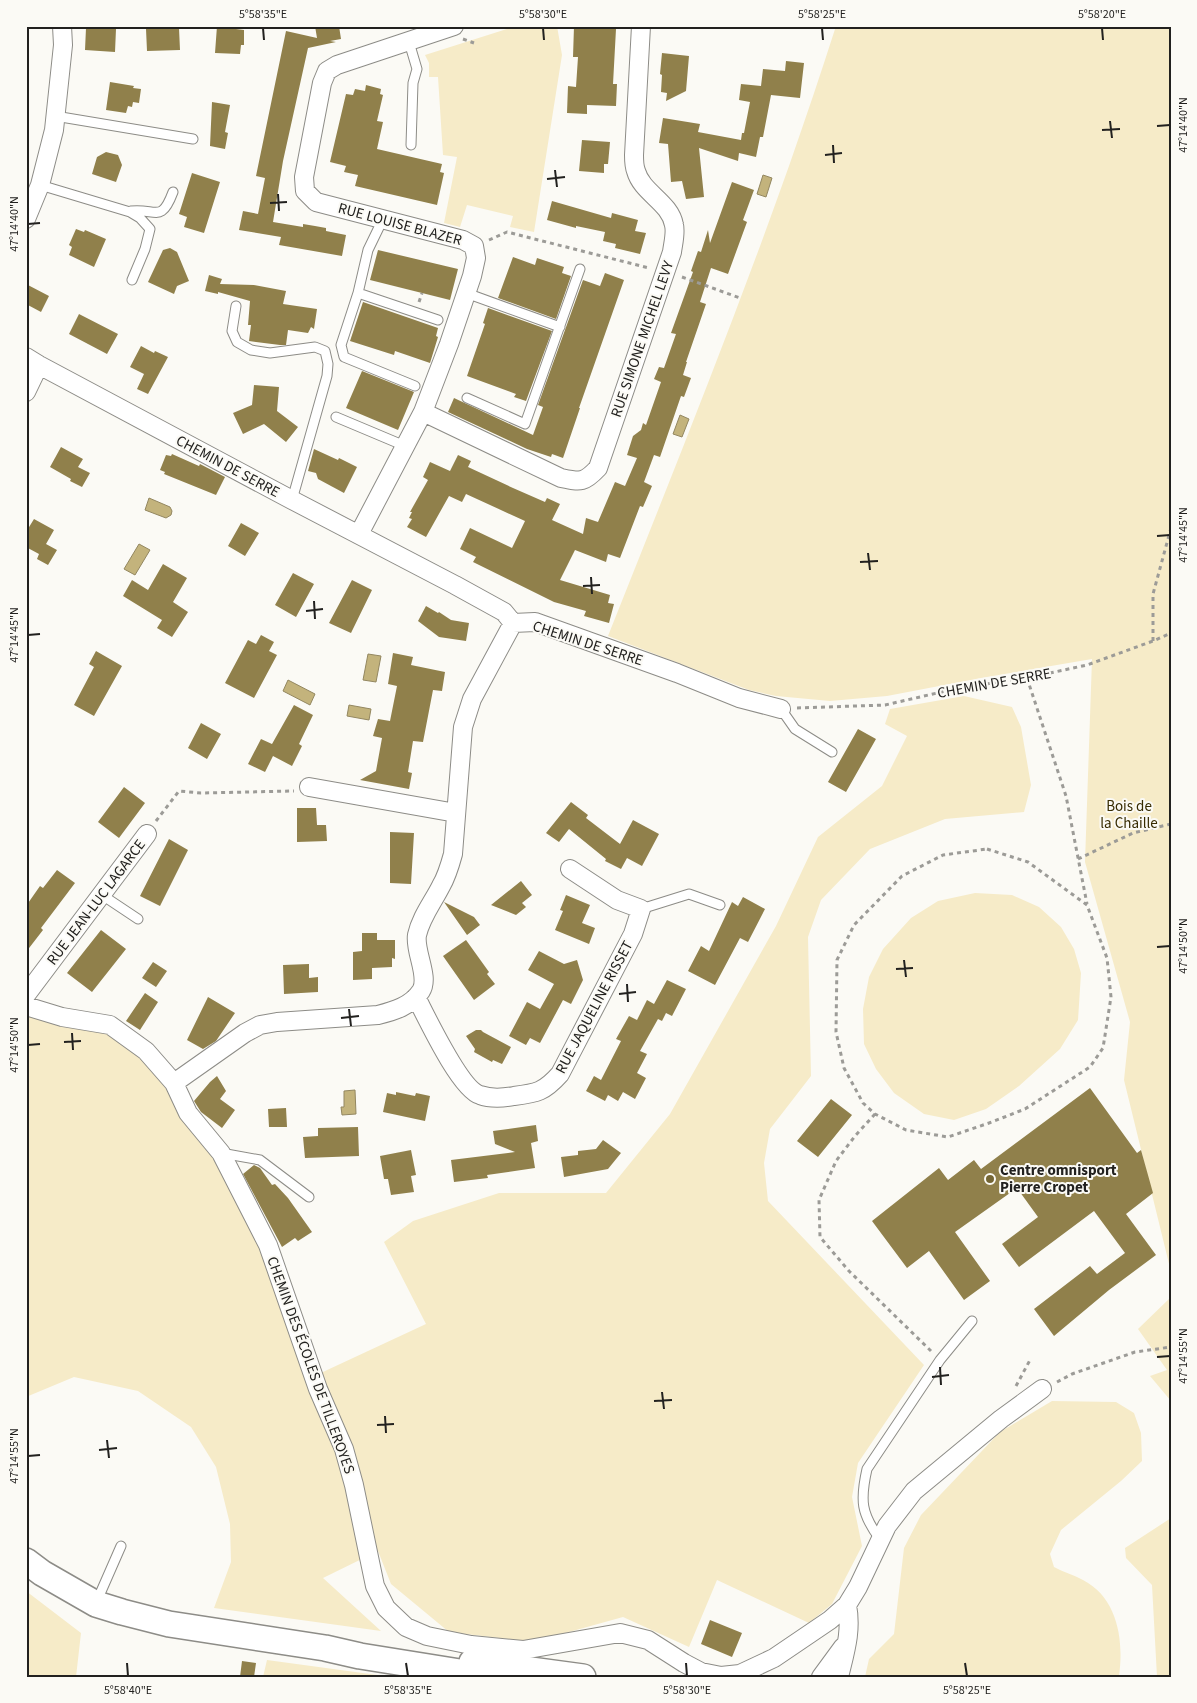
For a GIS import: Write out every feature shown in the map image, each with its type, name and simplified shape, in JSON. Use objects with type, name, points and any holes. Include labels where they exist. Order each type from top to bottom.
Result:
[{"type":"main road","points":[[26,1560],[42,1573],[96,1604],[169,1624],[325,1648],[360,1656],[491,1677]]},
{"type":"main road","points":[[325,1648],[358,1646],[583,1677]]},
{"type":"street","points":[[26,219],[40,184],[54,130],[63,45],[62,26]]},
{"type":"street","name":"RUE LOUISE BLAZER","points":[[359,534],[423,412],[449,344],[476,258],[474,246],[464,240],[316,202],[305,191],[304,176],[326,71],[337,65],[454,26]]},
{"type":"street","name":"RUE SIMONE MICHEL LEVY","points":[[423,412],[561,478],[578,482],[589,477],[598,468],[672,252],[674,225],[670,212],[642,183],[636,171],[634,155],[641,26]]},
{"type":"street","points":[[26,392],[33,361]]},
{"type":"street","name":"CHEMIN DE SERRE","points":[[33,361],[504,612],[514,623],[535,622],[677,673],[739,698],[781,709]]},
{"type":"street","points":[[174,1083],[245,1033],[260,1025],[277,1022],[378,1015],[394,1011],[407,1004],[422,989],[423,977],[417,936],[422,922],[448,871],[452,854],[463,727],[472,700],[514,623]]},
{"type":"street","points":[[310,787],[456,813]]},
{"type":"street","name":"RUE JEAN-LUC LAGARCE","points":[[26,995],[147,834]]},
{"type":"street","points":[[570,869],[617,900],[641,909]]},
{"type":"street","name":"RUE JAQUELINE RISSET","points":[[416,997],[466,1086],[478,1095],[499,1098],[536,1093],[550,1086],[560,1074],[633,934],[641,909]]},
{"type":"street","name":"CHEMIN DES ÉCOLES DE TILLEROYES","points":[[26,1006],[62,1017],[110,1024],[146,1051],[174,1083],[188,1113],[221,1153],[268,1245],[318,1389],[344,1449],[354,1485],[375,1586],[386,1608],[406,1627],[427,1636],[471,1645],[523,1650],[620,1633],[648,1640],[701,1672],[721,1676],[740,1674],[774,1658],[830,1620],[847,1605],[858,1587],[887,1526],[914,1491],[1001,1419],[1042,1389]]},
{"type":"street","points":[[839,1677],[850,1620],[847,1605]]},
{"type":"street","points":[[821,1677],[847,1640]]},
{"type":"lane","points":[[408,42],[417,69],[412,83],[411,145]]},
{"type":"lane","points":[[55,116],[193,139]]},
{"type":"lane","points":[[40,184],[130,212],[140,218],[150,229],[145,249],[132,280]]},
{"type":"lane","points":[[130,212],[158,213],[164,210],[172,192]]},
{"type":"lane","points":[[383,219],[368,250],[358,293],[341,345],[344,357],[415,386]]},
{"type":"lane","points":[[468,398],[525,424],[580,269]]},
{"type":"lane","points":[[358,293],[438,320]]},
{"type":"lane","points":[[466,293],[560,327]]},
{"type":"lane","points":[[236,306],[232,332],[237,342],[251,350],[270,353],[315,347],[325,351],[328,364],[327,376],[292,500]]},
{"type":"lane","points":[[336,417],[405,446]]},
{"type":"lane","points":[[781,709],[796,729],[832,752]]},
{"type":"lane","points":[[641,909],[688,894],[720,905]]},
{"type":"lane","points":[[102,895],[138,919]]},
{"type":"lane","points":[[221,1153],[260,1160],[310,1197]]},
{"type":"lane","points":[[880,1539],[870,1526],[863,1510],[862,1490],[868,1469],[940,1360],[972,1321]]},
{"type":"lane","points":[[96,1604],[121,1546]]},
{"type":"path","points":[[474,246],[507,232],[665,272],[740,298]]},
{"type":"path","points":[[1153,641],[1152,594],[1171,528]]},
{"type":"path","name":"CHEMIN DE SERRE","points":[[781,709],[885,705],[958,688],[1027,678],[1087,665],[1171,633]]},
{"type":"path","points":[[1027,678],[1066,796],[1087,904],[1107,958],[1111,997],[1103,1048],[1090,1067],[1026,1109],[948,1136],[906,1130],[875,1114],[862,1103],[844,1068],[836,1032],[837,960],[854,925],[902,876],[943,855],[986,850],[1028,862],[1087,904]]},
{"type":"path","points":[[147,834],[179,791],[201,793],[298,791],[310,787]]},
{"type":"path","points":[[1078,859],[1133,833],[1171,824]]},
{"type":"path","points":[[875,1114],[854,1136],[836,1160],[819,1200],[820,1237],[849,1270],[940,1360]]},
{"type":"path","points":[[1042,1389],[1072,1374],[1135,1352],[1171,1347]]},
{"type":"green space","points":[[557,26],[562,55],[534,232],[510,227],[513,216],[467,205],[460,227],[444,223],[457,157],[443,155],[438,77],[429,77],[429,63],[425,55],[513,27]]},
{"type":"green space","name":"Bois de la Chaille","points":[[836,26],[1171,26],[1171,1272],[1124,1080],[1130,1022],[1085,862],[1092,659],[887,696],[830,701],[776,696],[749,690],[608,636],[746,284],[789,166]]},
{"type":"green space","points":[[964,696],[1012,707],[1021,727],[1031,785],[1024,812],[945,819],[870,849],[821,900],[808,937],[811,1076],[770,1129],[764,1163],[768,1201],[924,1365],[858,1463],[852,1497],[862,1546],[832,1604],[809,1623],[717,1580],[689,1647],[623,1617],[533,1642],[449,1632],[391,1584],[378,1551],[323,1578],[381,1631],[214,1608],[231,1562],[230,1524],[216,1467],[191,1427],[138,1391],[74,1377],[26,1397],[26,1014],[63,1027],[102,1029],[132,1049],[165,1086],[179,1111],[211,1153],[266,1256],[310,1378],[426,1324],[384,1242],[413,1221],[499,1193],[606,1193],[670,1114],[776,926],[818,837],[882,786],[907,736],[885,724],[890,709]]},
{"type":"green space","points":[[975,893],[1012,895],[1039,907],[1061,927],[1074,949],[1081,973],[1078,1020],[1060,1049],[1019,1086],[986,1109],[954,1120],[924,1114],[894,1093],[876,1069],[864,1044],[863,1009],[869,977],[883,949],[911,918],[938,901]]},
{"type":"green space","points":[[1171,1297],[1171,1401],[1150,1376],[1167,1370],[1138,1329]]},
{"type":"green space","points":[[1052,1401],[1116,1402],[1134,1413],[1141,1433],[1142,1461],[1121,1481],[1061,1530],[1050,1554],[1054,1567],[1080,1578],[1095,1588],[1111,1609],[1119,1635],[1119,1676],[865,1677],[869,1659],[894,1634],[904,1548],[921,1515],[1000,1432]]},
{"type":"green space","points":[[1171,1518],[1171,1677],[1157,1677],[1152,1585],[1126,1558],[1125,1548]]},
{"type":"green space","points":[[26,1591],[81,1633],[76,1677],[26,1677]]},
{"type":"green space","points":[[267,1660],[392,1677],[263,1677]]},
{"type":"shaded area","points":[[763,175],[772,178],[766,197],[757,194]]},
{"type":"shaded area","points":[[680,415],[689,419],[682,437],[673,434]]},
{"type":"shaded area","points":[[149,498],[170,507],[171,515],[166,518],[145,510]]},
{"type":"shaded area","points":[[139,544],[150,550],[135,575],[124,569]]},
{"type":"shaded area","points":[[368,654],[381,656],[376,682],[363,680]]},
{"type":"shaded area","points":[[288,680],[315,694],[310,705],[283,691]]},
{"type":"shaded area","points":[[349,705],[371,709],[369,720],[347,716]]},
{"type":"shaded area","points":[[355,1090],[356,1114],[342,1115],[341,1107],[344,1107],[344,1091]]},
{"type":"building","points":[[217,26],[236,26],[236,29],[244,30],[244,45],[241,45],[240,54],[215,53]]},
{"type":"building","points":[[315,26],[339,26],[341,39],[330,41],[336,42],[308,48],[283,161],[273,222],[303,227],[303,224],[315,226],[326,228],[326,231],[346,235],[342,256],[279,245],[281,237],[239,230],[243,211],[258,214],[265,178],[256,176],[286,31],[317,38]]},
{"type":"building","points":[[574,26],[616,29],[613,84],[617,84],[616,106],[587,105],[587,114],[567,113],[568,86],[576,87],[578,57],[573,57]]},
{"type":"building","points":[[86,28],[116,29],[115,52],[85,50]]},
{"type":"building","points":[[179,28],[180,50],[147,51],[146,29]]},
{"type":"building","points":[[662,53],[689,56],[686,91],[666,101],[667,93],[661,92]]},
{"type":"building","points":[[786,61],[804,63],[800,98],[771,95],[763,137],[760,137],[756,157],[739,153],[738,161],[699,148],[704,197],[686,199],[682,181],[671,182],[668,144],[659,143],[663,118],[700,124],[698,132],[741,140],[750,102],[739,100],[741,84],[761,86],[763,69],[785,71]]},
{"type":"building","points":[[110,82],[141,89],[139,103],[133,102],[132,107],[128,106],[126,113],[106,110]]},
{"type":"building","points":[[366,85],[381,89],[380,94],[383,95],[377,121],[383,122],[377,149],[442,164],[440,172],[444,173],[437,205],[355,186],[358,175],[344,172],[346,166],[330,162],[346,94],[353,95],[355,89],[365,91]]},
{"type":"building","points":[[212,102],[230,105],[225,132],[228,133],[225,149],[210,146]]},
{"type":"building","points":[[582,140],[610,142],[608,164],[604,164],[604,173],[579,171]]},
{"type":"building","points":[[106,152],[118,155],[122,165],[116,182],[92,174],[97,157]]},
{"type":"building","points":[[192,173],[220,182],[204,233],[184,227],[187,217],[179,214]]},
{"type":"building","points":[[732,182],[754,190],[743,220],[747,222],[728,274],[711,268],[700,302],[706,304],[683,375],[691,378],[684,397],[681,396],[660,457],[654,455],[644,482],[652,486],[643,507],[640,506],[620,558],[608,554],[606,562],[575,550],[560,580],[610,595],[608,603],[614,604],[609,623],[584,616],[586,611],[554,602],[473,562],[476,557],[460,549],[470,528],[512,548],[525,521],[466,494],[462,502],[449,496],[426,537],[407,527],[412,519],[409,518],[412,512],[410,512],[428,480],[423,477],[430,462],[450,471],[458,455],[471,461],[468,467],[545,502],[547,498],[560,504],[552,520],[583,534],[586,518],[598,522],[615,482],[625,486],[637,458],[627,455],[633,436],[641,430],[643,423],[646,425],[661,382],[654,379],[659,367],[664,368],[676,334],[671,333],[693,272],[691,271],[698,251],[701,252],[708,230],[710,243]]},
{"type":"building","points":[[552,201],[611,218],[612,213],[638,220],[635,231],[646,233],[640,254],[615,248],[616,244],[603,241],[605,232],[576,226],[576,228],[547,220]]},
{"type":"building","points":[[76,229],[84,232],[85,230],[106,239],[94,267],[69,255],[72,247],[69,245]]},
{"type":"building","points":[[170,248],[177,252],[189,281],[177,286],[174,294],[148,282],[163,250]]},
{"type":"building","points":[[378,250],[458,269],[450,300],[370,280]]},
{"type":"building","points":[[513,257],[535,265],[537,258],[564,267],[562,273],[571,276],[556,319],[498,298]]},
{"type":"building","points":[[605,273],[624,280],[563,458],[552,454],[551,457],[527,449],[448,412],[454,398],[533,435],[543,407],[538,405],[583,280],[600,286]]},
{"type":"building","points":[[209,275],[222,279],[220,284],[254,285],[286,291],[283,304],[317,309],[314,329],[311,327],[308,333],[288,330],[286,345],[249,341],[251,325],[248,325],[250,301],[218,292],[218,294],[205,291]]},
{"type":"building","points":[[26,284],[49,296],[41,312],[26,304]]},
{"type":"building","points":[[363,302],[438,328],[436,336],[438,337],[430,363],[395,351],[394,355],[350,341]]},
{"type":"building","points":[[488,308],[552,331],[526,401],[514,397],[516,394],[467,376],[485,324],[483,323]]},
{"type":"building","points":[[79,314],[118,334],[107,354],[69,334]]},
{"type":"building","points":[[141,346],[154,353],[155,351],[168,357],[148,394],[137,389],[144,374],[130,367]]},
{"type":"building","points":[[362,371],[414,392],[398,430],[346,408]]},
{"type":"building","points":[[254,385],[279,387],[277,411],[298,427],[286,442],[264,424],[243,434],[233,413],[252,405]]},
{"type":"building","points":[[61,447],[83,459],[78,467],[90,473],[82,487],[50,467]]},
{"type":"building","points":[[314,449],[357,467],[344,493],[318,479],[316,473],[308,471]]},
{"type":"building","points":[[172,454],[199,466],[200,464],[225,477],[216,495],[164,474],[165,472],[160,470],[166,455],[171,456]]},
{"type":"building","points":[[34,519],[54,530],[46,544],[57,550],[48,565],[37,559],[39,554],[26,547],[26,532]]},
{"type":"building","points":[[241,523],[259,533],[245,556],[228,546]]},
{"type":"building","points":[[163,564],[187,578],[173,602],[188,612],[172,637],[157,628],[162,620],[123,596],[132,580],[148,590]]},
{"type":"building","points":[[293,573],[314,584],[296,617],[275,605]]},
{"type":"building","points":[[352,580],[372,590],[351,633],[329,623]]},
{"type":"building","points":[[426,606],[451,620],[469,623],[466,641],[439,637],[418,621]]},
{"type":"building","points":[[261,635],[274,642],[269,651],[277,655],[254,698],[225,683],[248,640],[256,644]]},
{"type":"building","points":[[96,651],[122,666],[94,716],[74,705],[94,667],[89,664]]},
{"type":"building","points":[[393,653],[413,657],[411,665],[445,672],[442,691],[433,690],[423,742],[413,741],[408,772],[412,773],[409,789],[360,780],[376,771],[382,738],[373,736],[378,719],[390,721],[397,686],[388,684]]},
{"type":"building","points":[[294,705],[313,715],[299,744],[302,746],[292,766],[273,756],[265,772],[248,764],[261,739],[272,744]]},
{"type":"building","points":[[201,723],[221,734],[207,759],[188,748]]},
{"type":"building","points":[[858,729],[876,739],[846,792],[828,782]]},
{"type":"building","points":[[124,787],[145,803],[119,838],[98,822]]},
{"type":"building","points":[[571,802],[588,815],[586,818],[620,844],[633,820],[659,834],[642,866],[627,858],[621,869],[605,861],[606,859],[569,829],[559,842],[546,833]]},
{"type":"building","points":[[297,808],[316,808],[317,825],[326,825],[327,841],[297,842]]},
{"type":"building","points":[[390,832],[414,833],[411,884],[390,883]]},
{"type":"building","points":[[169,839],[188,850],[160,906],[140,896]]},
{"type":"building","points":[[57,870],[75,883],[41,928],[43,930],[26,952],[26,906],[40,886],[43,888]]},
{"type":"building","points":[[521,881],[532,895],[522,903],[526,907],[516,915],[491,905]]},
{"type":"building","points":[[566,895],[590,905],[582,923],[595,928],[589,944],[555,930],[563,911],[560,910]]},
{"type":"building","points":[[743,897],[765,909],[748,942],[740,938],[715,985],[688,971],[701,946],[709,951],[732,902],[738,906]]},
{"type":"building","points":[[444,902],[474,917],[480,925],[467,935]]},
{"type":"building","points":[[101,930],[126,949],[92,992],[67,973]]},
{"type":"building","points":[[362,933],[377,933],[377,940],[395,940],[395,959],[392,958],[392,967],[372,968],[372,979],[353,980],[353,952],[362,951]]},
{"type":"building","points":[[466,940],[489,972],[487,974],[495,984],[474,1000],[443,956]]},
{"type":"building","points":[[539,951],[564,964],[577,960],[583,980],[571,1004],[563,1000],[540,1043],[530,1038],[526,1045],[509,1036],[527,1002],[540,1009],[554,984],[528,970]]},
{"type":"building","points":[[153,962],[167,971],[156,987],[142,978]]},
{"type":"building","points":[[309,964],[309,978],[318,977],[318,992],[284,994],[283,965]]},
{"type":"building","points":[[667,980],[686,989],[672,1016],[666,1013],[662,1021],[658,1019],[640,1051],[647,1054],[637,1073],[646,1078],[635,1099],[623,1092],[618,1101],[608,1095],[605,1101],[586,1091],[594,1076],[601,1080],[621,1041],[616,1039],[629,1016],[637,1020],[647,1000],[654,1004]]},
{"type":"building","points":[[145,993],[158,1002],[140,1030],[126,1021]]},
{"type":"building","points":[[208,997],[235,1013],[216,1041],[203,1049],[187,1040]]},
{"type":"building","points":[[476,1030],[481,1030],[511,1047],[502,1064],[493,1060],[492,1062],[474,1052],[475,1049],[466,1036]]},
{"type":"building","points":[[217,1076],[226,1091],[220,1099],[235,1110],[222,1128],[201,1112],[194,1101]]},
{"type":"building","points":[[1090,1088],[1137,1153],[1141,1150],[1153,1193],[1126,1214],[1156,1255],[1109,1290],[1054,1336],[1034,1309],[1090,1266],[1097,1274],[1125,1253],[1094,1211],[1019,1267],[1002,1244],[1038,1217],[1017,1188],[955,1232],[990,1281],[964,1300],[929,1251],[907,1268],[872,1221],[939,1168],[948,1180],[974,1160],[981,1169]]},
{"type":"building","points":[[396,1092],[415,1096],[416,1093],[430,1096],[425,1121],[383,1112],[387,1093],[396,1095]]},
{"type":"building","points":[[831,1099],[852,1115],[818,1157],[797,1141]]},
{"type":"building","points":[[286,1108],[287,1127],[269,1127],[268,1109]]},
{"type":"building","points":[[536,1125],[538,1141],[531,1143],[535,1168],[487,1175],[488,1178],[454,1182],[451,1160],[515,1152],[495,1144],[493,1131]]},
{"type":"building","points":[[358,1127],[359,1156],[305,1158],[303,1137],[318,1136],[318,1128]]},
{"type":"building","points":[[603,1140],[621,1153],[608,1169],[564,1177],[561,1157],[578,1155],[578,1151],[596,1149]]},
{"type":"building","points":[[411,1150],[416,1175],[411,1176],[414,1192],[391,1195],[388,1179],[384,1179],[380,1156]]},
{"type":"building","points":[[254,1165],[260,1168],[272,1185],[275,1184],[288,1198],[312,1232],[298,1241],[295,1238],[282,1247],[243,1174]]},
{"type":"building","points":[[710,1620],[742,1633],[732,1657],[701,1644]]},
{"type":"building","points":[[242,1661],[256,1663],[254,1677],[240,1677]]},
{"type":"place","name":"Centre omnisport Pierre Cropet","points":[[990,1179]]}]
